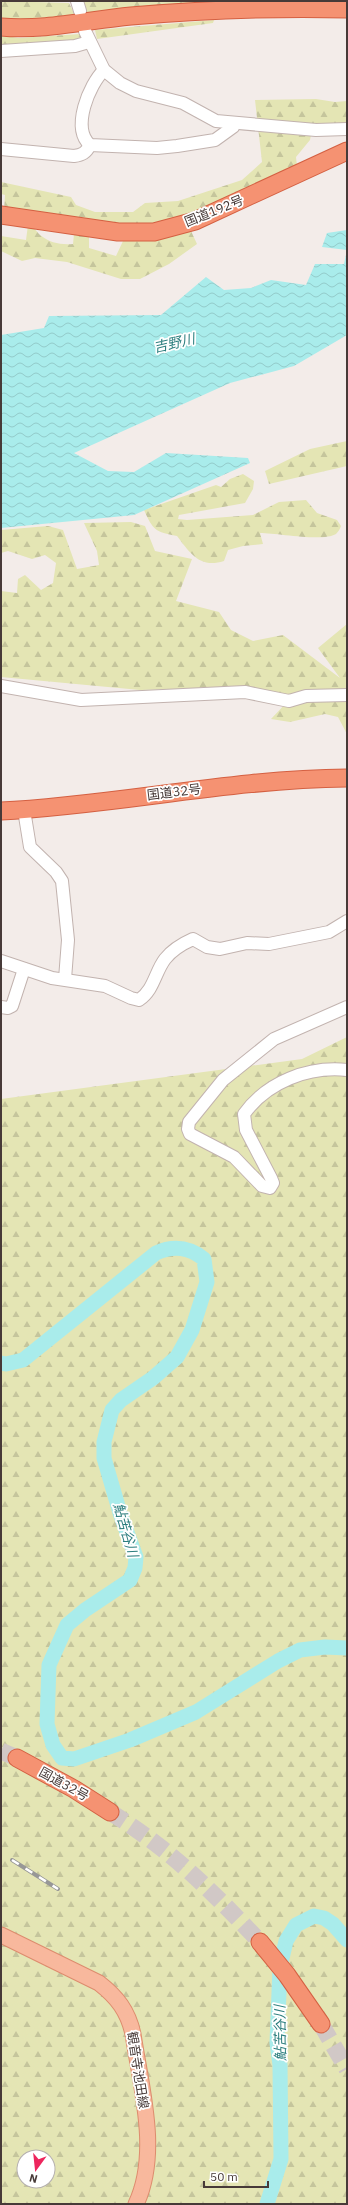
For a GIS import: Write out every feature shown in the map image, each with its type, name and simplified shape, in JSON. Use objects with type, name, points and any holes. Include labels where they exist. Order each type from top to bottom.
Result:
[{"type":"highway","points":[[1,27],[53,26],[91,20],[192,11],[257,8],[347,9]]},
{"type":"highway","name":"国道192号","points":[[1,215],[118,232],[154,232],[195,221],[347,151]]},
{"type":"highway","name":"国道32号","points":[[1,811],[24,810],[256,782],[347,778]]},
{"type":"highway","name":"国道32号","points":[[21,1760],[103,1807]]},
{"type":"highway","points":[[263,1946],[298,1989],[321,2024]]},
{"type":"main road","name":"観音寺池田線","points":[[1,1935],[99,1983],[111,1993],[130,2019],[148,2141],[145,2176],[136,2204]]},
{"type":"street","points":[[1,52],[75,46],[87,37],[104,70],[120,83],[136,91],[184,103],[216,121],[316,130],[347,129]]},
{"type":"street","points":[[104,70],[92,84],[83,113],[82,128],[85,140],[90,145],[157,148],[177,146],[215,140],[233,127],[235,123]]},
{"type":"street","points":[[1,149],[74,156],[81,155],[90,145]]},
{"type":"street","points":[[1,686],[80,700],[246,692],[288,701],[306,696],[347,696]]},
{"type":"street","points":[[24,810],[30,847],[56,872],[62,881],[68,940],[65,979]]},
{"type":"street","points":[[1,961],[52,978],[105,986],[139,1000],[146,994],[165,959],[186,942],[193,939],[206,947],[220,949],[247,943],[270,944],[329,932],[347,921]]},
{"type":"street","points":[[1,1007],[8,1008],[12,1006],[24,968]]},
{"type":"street","points":[[347,1007],[269,1044],[223,1080],[189,1122],[188,1129],[190,1134],[234,1157],[262,1186],[270,1188],[273,1183],[248,1134],[244,1121],[244,1114],[255,1102],[278,1084],[298,1074],[323,1069],[347,1070]]},
{"type":"green space","points":[[1,1],[69,3],[75,15],[44,20],[1,20]]},
{"type":"green space","points":[[83,1],[215,1],[215,2],[87,14]]},
{"type":"green space","points":[[214,20],[213,23],[97,39],[95,30]]},
{"type":"green space","points":[[80,34],[82,41],[1,46],[1,35],[18,38]]},
{"type":"green space","points":[[316,99],[335,102],[347,101],[347,123],[313,125],[310,140],[296,157],[297,166],[191,231],[197,244],[169,264],[140,279],[121,279],[67,262],[35,258],[22,261],[1,251],[1,236],[26,240],[28,225],[44,238],[60,244],[73,244],[74,234],[89,236],[89,248],[116,256],[123,241],[98,224],[4,211],[5,195],[1,194],[1,182],[71,197],[76,205],[95,212],[133,212],[145,203],[178,201],[242,180],[262,162],[255,100]]},
{"type":"green space","points":[[347,441],[347,466],[269,484],[265,471],[310,449]]},
{"type":"green space","points":[[243,474],[254,481],[253,489],[245,503],[179,515],[178,519],[187,520],[253,515],[279,502],[306,500],[317,513],[337,520],[341,526],[340,529],[336,534],[321,537],[260,533],[263,544],[243,546],[228,550],[224,561],[208,563],[196,558],[177,536],[164,533],[156,529],[150,522],[144,510],[216,485],[221,487],[230,479]]},
{"type":"green space","points":[[131,522],[145,526],[155,551],[192,559],[176,601],[219,612],[231,630],[253,641],[283,635],[340,678],[318,648],[347,624],[347,734],[338,717],[325,714],[290,722],[271,719],[288,701],[221,688],[140,690],[1,677],[1,591],[17,593],[18,579],[25,575],[41,590],[53,583],[56,563],[45,555],[32,559],[8,551],[1,553],[1,530],[48,526],[63,530],[77,569],[99,565],[97,551],[84,523]]},
{"type":"green space","points":[[347,1037],[347,2204],[1,2204],[1,1099],[302,1059]]},
{"type":"water","points":[[347,230],[347,250],[322,247],[327,233]]},
{"type":"water","name":"吉野川","points":[[347,250],[347,335],[294,366],[230,383],[74,453],[108,471],[134,472],[166,453],[248,458],[250,463],[134,515],[1,528],[1,335],[44,328],[49,316],[161,315],[206,277],[224,290],[251,288],[271,280],[306,285],[315,264],[344,264]]},
{"type":"waterway","name":"鮎苦谷川","points":[[1,1363],[6,1364],[23,1360],[156,1253],[163,1250],[181,1248],[193,1252],[204,1259],[207,1282],[192,1330],[177,1357],[153,1378],[121,1400],[112,1410],[104,1442],[104,1458],[120,1513],[136,1557],[135,1568],[130,1580],[85,1610],[67,1625],[49,1665],[47,1724],[53,1745],[62,1758],[74,1759],[130,1740],[196,1712],[278,1661],[300,1650],[325,1647],[347,1648]]},
{"type":"waterway","name":"鮎苦谷川","points":[[267,2204],[281,2159],[280,2065],[277,2043],[280,1967],[286,1941],[296,1925],[314,1916],[324,1918],[333,1924],[347,1940]]},
{"type":"tunnel","points":[[1,1751],[17,1758]]},
{"type":"tunnel","points":[[110,1812],[132,1826],[190,1872],[260,1942]]},
{"type":"tunnel","points":[[321,2024],[347,2069]]},
{"type":"railway","points":[[12,1860],[58,1889]]}]
